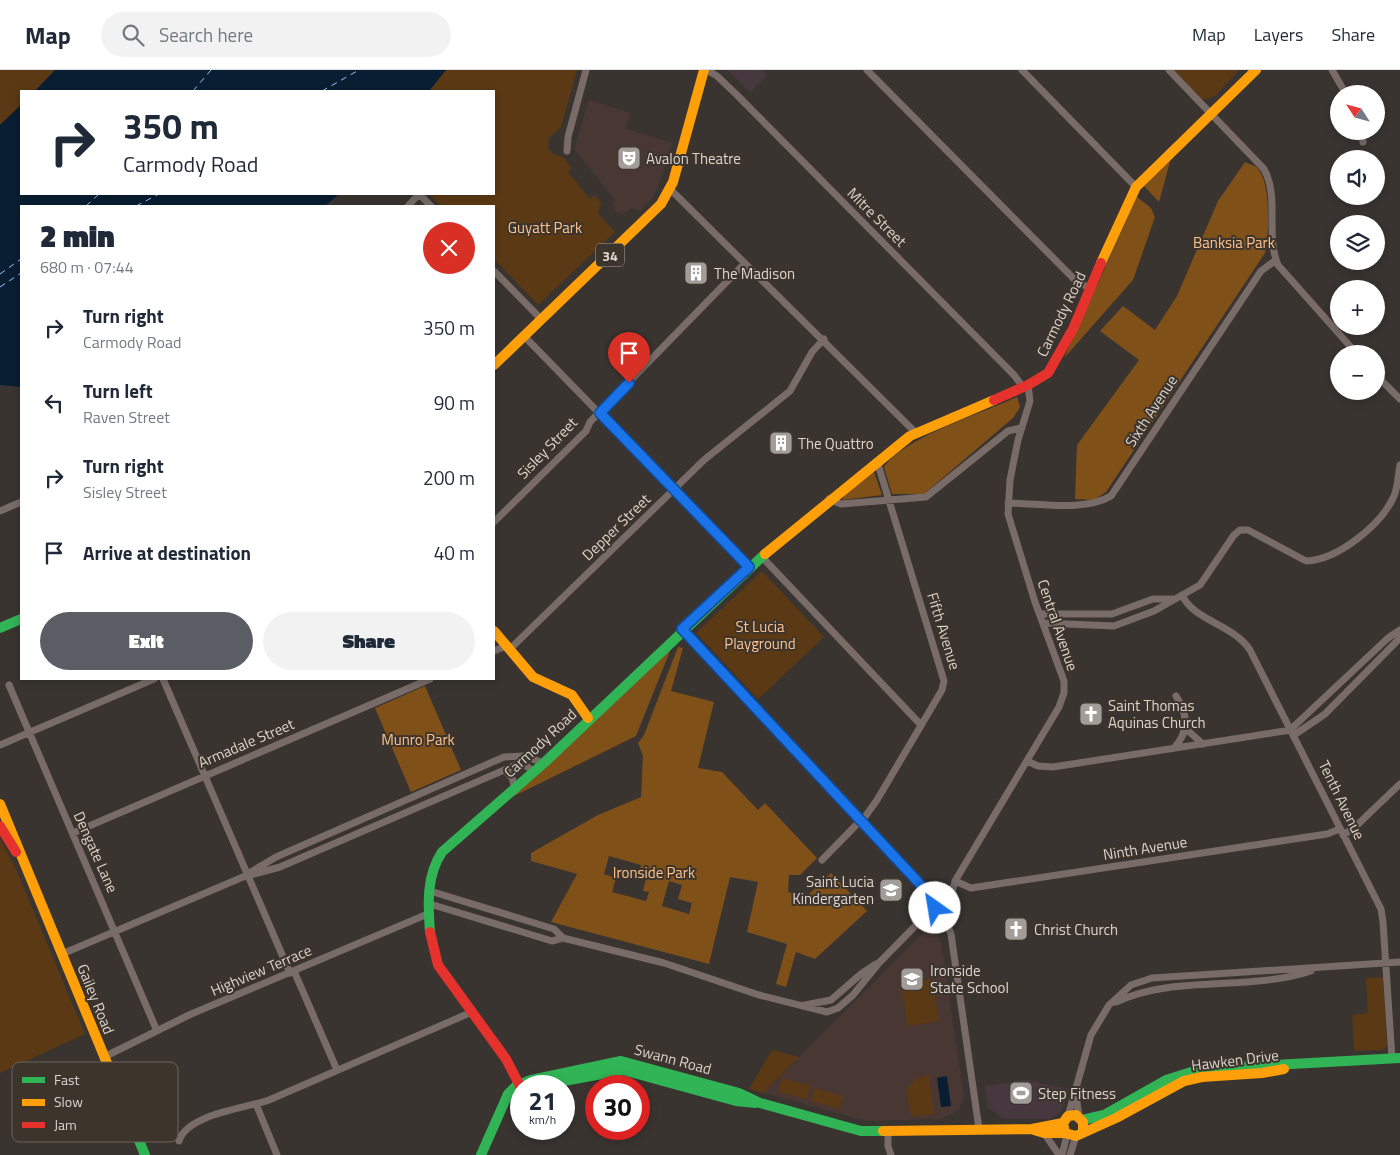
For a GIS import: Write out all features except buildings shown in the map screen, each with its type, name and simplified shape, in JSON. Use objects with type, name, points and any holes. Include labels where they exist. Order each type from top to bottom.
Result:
[{"type":"main road","name":"34","points":[[495,364],[650,217],[670,190],[706,70]]},
{"type":"main road","name":"Carmody Road","points":[[515,1075],[506,1059],[438,966],[433,954],[430,892],[433,868],[442,852],[544,763],[588,718],[761,556],[829,499],[916,433],[1043,377],[1052,368],[1073,329],[1126,205],[1136,187],[1256,70]]},
{"type":"main road","points":[[0,628],[20,619]]},
{"type":"main road","points":[[495,632],[536,680],[572,695],[588,718]]},
{"type":"main road","name":"Gailey Road","points":[[0,805],[15,838],[18,854],[62,954],[106,1062]]},
{"type":"main road","name":"Gailey Road","points":[[0,826],[8,842],[18,854]]},
{"type":"main road","name":"Hawken Drive","points":[[888,1130],[1032,1129],[1073,1119],[1104,1115],[1166,1080],[1189,1071],[1244,1066],[1312,1064],[1396,1058]]},
{"type":"main road","name":"Swann Road","points":[[561,1075],[608,1062],[627,1061],[739,1093],[760,1103],[854,1130],[888,1130]]},
{"type":"main road","name":"Hawken Drive","points":[[1032,1129],[1044,1133],[1073,1134],[1116,1118],[1184,1081],[1202,1077],[1262,1073],[1312,1064]]},
{"type":"main road","name":"Swann Road","points":[[575,1079],[623,1070],[736,1101],[760,1103]]},
{"type":"main road","points":[[481,1155],[503,1109],[510,1101]]},
{"type":"main road","points":[[1073,1119],[1073,1134]]},
{"type":"main road","points":[[1073,1119],[1073,1134]]},
{"type":"main road","name":"Gailey Road","points":[[140,1142],[145,1155]]},
{"type":"street","points":[[567,151],[568,136],[586,70]]},
{"type":"street","name":"Mitre Street","points":[[706,70],[717,76],[737,95],[1025,386]]},
{"type":"street","points":[[867,70],[1076,282],[1091,289]]},
{"type":"street","points":[[1022,70],[1136,187]]},
{"type":"street","points":[[1169,70],[1256,159],[1270,184],[1276,260],[1288,278],[1349,345]]},
{"type":"street","points":[[1332,70],[1341,85]]},
{"type":"street","points":[[670,190],[824,339],[916,433]]},
{"type":"street","points":[[409,205],[418,195]]},
{"type":"street","points":[[420,195],[430,205]]},
{"type":"street","name":"Sixth Avenue","points":[[1008,503],[1086,504],[1099,503],[1111,496],[1261,271],[1276,260]]},
{"type":"street","name":"Sisley Street","points":[[495,521],[579,438],[600,413],[745,264]]},
{"type":"street","points":[[495,272],[541,320]]},
{"type":"street","points":[[524,336],[749,567]]},
{"type":"street","name":"Depper Street","points":[[508,648],[704,460],[790,391],[812,352],[824,339]]},
{"type":"street","points":[[1385,384],[1400,399]]},
{"type":"street","name":"Central Avenue","points":[[979,1129],[948,907],[955,881],[1062,701],[1065,691],[1059,666],[1011,524],[1008,503],[1010,480],[1021,428],[1030,401],[1025,386]]},
{"type":"street","points":[[829,499],[841,504],[890,499],[926,498],[1008,431],[1021,428]]},
{"type":"street","name":"Fifth Avenue","points":[[822,860],[861,821],[877,800],[942,690],[944,681],[890,499],[877,462]]},
{"type":"street","points":[[1044,624],[1119,625],[1154,611],[1200,585],[1234,534],[1242,529],[1306,561],[1319,558],[1352,544],[1362,537],[1394,498],[1400,465]]},
{"type":"street","points":[[0,511],[20,502]]},
{"type":"street","points":[[761,556],[921,725]]},
{"type":"street","name":"Tenth Avenue","points":[[1182,595],[1189,608],[1234,632],[1245,642],[1292,731],[1382,914],[1396,1058]]},
{"type":"street","points":[[1040,614],[1112,614],[1153,599],[1174,599]]},
{"type":"street","points":[[430,909],[552,941],[563,938],[672,966],[755,994],[821,1012],[836,1010],[858,990],[879,962],[918,923],[934,903],[919,883],[682,629]]},
{"type":"street","points":[[1292,731],[1388,638],[1400,630]]},
{"type":"street","points":[[1027,761],[1038,766],[1053,767],[1292,731],[1325,714],[1400,638]]},
{"type":"street","points":[[495,652],[508,648]]},
{"type":"street","points":[[0,744],[152,680]]},
{"type":"street","points":[[163,680],[246,875],[337,1070]]},
{"type":"street","name":"Armadale Street","points":[[73,833],[428,680]]},
{"type":"street","name":"Dengate Lane","points":[[9,685],[157,1031]]},
{"type":"street","points":[[1174,748],[1183,738],[1186,729],[1184,708],[1176,696]]},
{"type":"street","points":[[1186,729],[1203,744]]},
{"type":"street","points":[[62,954],[246,875],[284,853],[504,757],[520,755],[544,763]]},
{"type":"street","points":[[246,875],[280,868],[520,764],[534,772]]},
{"type":"street","points":[[505,770],[512,778],[515,788]]},
{"type":"street","name":"Ninth Avenue","points":[[955,881],[971,888],[1342,832],[1354,828],[1400,784]]},
{"type":"street","name":"Central Avenue","points":[[951,934],[934,903],[942,892],[955,881]]},
{"type":"street","points":[[919,883],[932,892],[947,892],[951,897]]},
{"type":"street","points":[[430,892],[554,929],[563,938]]},
{"type":"street","points":[[918,923],[938,912],[944,912],[948,907]]},
{"type":"street","name":"Highview Terrace","points":[[104,1057],[157,1031],[430,909]]},
{"type":"street","points":[[800,1006],[831,1000],[861,974],[879,962]]},
{"type":"street","points":[[1073,1119],[1076,1095],[1091,1036],[1109,1005],[1131,985],[1152,978],[1400,962]]},
{"type":"street","points":[[1109,1005],[1134,993],[1151,988],[1259,983],[1288,979],[1321,968]]},
{"type":"street","points":[[180,1141],[186,1131],[201,1121],[237,1107],[256,1104],[472,1012]]},
{"type":"street","points":[[256,1104],[277,1155]]},
{"type":"street","points":[[888,1130],[888,1146],[891,1155]]},
{"type":"street","points":[[1044,1133],[1060,1155],[1073,1134]]},
{"type":"street","points":[[1070,1155],[1073,1134]]},
{"type":"shaded area","points":[[727,70],[762,70],[767,75],[750,92]]},
{"type":"shaded area","points":[[589,100],[630,113],[626,129],[672,143],[660,182],[652,198],[640,211],[632,208],[624,214],[618,213],[611,204],[615,200],[574,149]]},
{"type":"shaded area","name":"Ironside State School","points":[[938,923],[964,1096],[960,1107],[952,1114],[940,1119],[866,1121],[763,1093],[921,935]]},
{"type":"shaded area","points":[[1027,1080],[1069,1089],[1061,1112],[1050,1119],[1012,1119],[1003,1118],[988,1108],[985,1086]]},
{"type":"green space","points":[[0,70],[55,70],[36,90],[20,90],[20,106],[0,125]]},
{"type":"green space","name":"Guyatt Park","points":[[446,70],[577,70],[561,127],[549,138],[548,148],[552,153],[564,158],[572,169],[568,172],[590,199],[595,195],[601,203],[598,213],[615,232],[538,305],[495,260],[495,205],[440,205],[432,197],[432,195],[495,195],[495,90],[430,90]]},
{"type":"green space","points":[[1174,70],[1239,70],[1215,96],[1203,100]]},
{"type":"green space","points":[[1171,158],[1159,202],[1144,186]]},
{"type":"green space","name":"Banksia Park","points":[[1245,162],[1256,167],[1265,183],[1268,208],[1268,234],[1265,253],[1106,492],[1094,500],[1075,499],[1077,445],[1139,360],[1100,331],[1123,306],[1155,330],[1177,296],[1218,201]]},
{"type":"green space","points":[[1137,197],[1151,208],[1155,217],[1133,280],[1064,358]]},
{"type":"green space","points":[[1017,397],[1020,407],[1013,418],[924,494],[892,494],[884,467],[894,456],[926,436]]},
{"type":"green space","points":[[874,472],[882,495],[842,500],[845,494]]},
{"type":"green space","name":"St Lucia Playground","points":[[762,571],[824,637],[758,699],[696,633]]},
{"type":"green space","points":[[672,646],[636,736],[512,797]]},
{"type":"green space","name":"Ironside Park","points":[[678,647],[683,648],[671,691],[714,702],[698,768],[722,772],[758,810],[765,803],[817,858],[800,875],[789,875],[788,892],[805,898],[831,873],[867,911],[815,959],[796,952],[786,987],[776,984],[787,944],[747,932],[758,882],[730,877],[709,964],[551,922],[577,874],[531,861],[531,853],[598,815],[641,797],[643,756],[638,743],[644,735]],"holes":[[[609,856],[641,865],[639,872],[647,875],[643,891],[649,892],[646,901],[612,892],[616,878],[604,874]],[[669,881],[682,885],[678,899],[692,903],[689,914],[662,906]]]},
{"type":"green space","name":"Munro Park","points":[[425,686],[461,770],[411,792],[375,708]]},
{"type":"green space","points":[[0,839],[16,869],[85,1034],[24,1062],[12,1062],[12,1067],[0,1073]]},
{"type":"green space","points":[[1383,977],[1387,1045],[1384,1050],[1354,1051],[1352,1015],[1368,1013],[1366,978]]},
{"type":"green space","points":[[932,979],[939,1021],[908,1026],[901,984]]},
{"type":"green space","points":[[772,1050],[799,1057],[763,1093],[749,1089]]},
{"type":"green space","points":[[929,1074],[934,1115],[911,1116],[906,1090],[915,1079]]},
{"type":"green space","points":[[782,1078],[811,1086],[807,1099],[778,1092]]},
{"type":"green space","points":[[815,1088],[843,1096],[839,1109],[811,1101]]},
{"type":"water","points":[[55,70],[446,70],[430,90],[36,90]]},
{"type":"water","points":[[20,106],[20,195],[338,195],[326,205],[20,205],[20,387],[0,385],[0,125]]},
{"type":"water","points":[[947,1076],[951,1106],[941,1107],[937,1078]]},
{"type":"ferry route","points":[[194,90],[211,70]]},
{"type":"ferry route","points":[[324,90],[359,70]]},
{"type":"ferry route","points":[[87,205],[98,195]]},
{"type":"ferry route","points":[[138,205],[157,195]]},
{"type":"ferry route","points":[[0,274],[20,260]]},
{"type":"ferry route","points":[[0,287],[20,274]]},
{"type":"traffic: fast","points":[[430,932],[429,891],[433,871],[442,852],[544,763],[765,554]]},
{"type":"traffic: fast","points":[[0,628],[20,619]]},
{"type":"traffic: fast","points":[[1082,1120],[1104,1115],[1166,1080],[1201,1069],[1400,1058]]},
{"type":"traffic: fast","points":[[481,1155],[508,1094],[516,1086],[531,1080],[621,1061],[739,1093],[760,1103],[861,1131],[883,1131]]},
{"type":"traffic: fast","points":[[575,1079],[623,1070],[736,1101],[756,1103]]},
{"type":"traffic: fast","points":[[140,1142],[145,1155]]},
{"type":"traffic: slow","points":[[495,364],[661,204],[673,182],[704,70]]},
{"type":"traffic: slow","points":[[1101,263],[1136,187],[1256,70]]},
{"type":"traffic: slow","points":[[765,554],[910,436],[994,400]]},
{"type":"traffic: slow","points":[[495,632],[533,677],[572,695],[588,718]]},
{"type":"traffic: slow","points":[[0,804],[107,1062]]},
{"type":"traffic: slow","points":[[1083,1131],[1083,1122],[1076,1115],[1068,1116],[1063,1123],[1065,1133],[1076,1136],[1116,1118],[1184,1081],[1202,1077],[1262,1073],[1284,1069]]},
{"type":"traffic: slow","points":[[883,1131],[1032,1129],[1063,1123]]},
{"type":"traffic: slow","points":[[1034,1130],[1044,1133],[1065,1133]]},
{"type":"traffic: jam","points":[[994,400],[1028,385],[1048,373],[1073,329],[1101,263]]},
{"type":"traffic: jam","points":[[0,826],[16,852]]},
{"type":"traffic: jam","points":[[430,932],[438,965],[506,1059],[514,1075]]},
{"type":"place","name":"Avalon Theatre","points":[[629,158]]},
{"type":"place","name":"The Madison","points":[[696,273]]},
{"type":"place","name":"The Quattro","points":[[781,443]]},
{"type":"place","name":"Saint Thomas Aquinas Church","points":[[1091,714]]},
{"type":"place","name":"Saint Lucia Kindergarten","points":[[891,890]]},
{"type":"place","name":"Christ Church","points":[[1016,929]]},
{"type":"place","name":"Ironside State School","points":[[912,979]]},
{"type":"place","name":"Step Fitness","points":[[1021,1093]]},
{"type":"route","points":[[629,383],[600,413],[749,567],[682,629],[919,883],[934,903],[935,908]]}]
